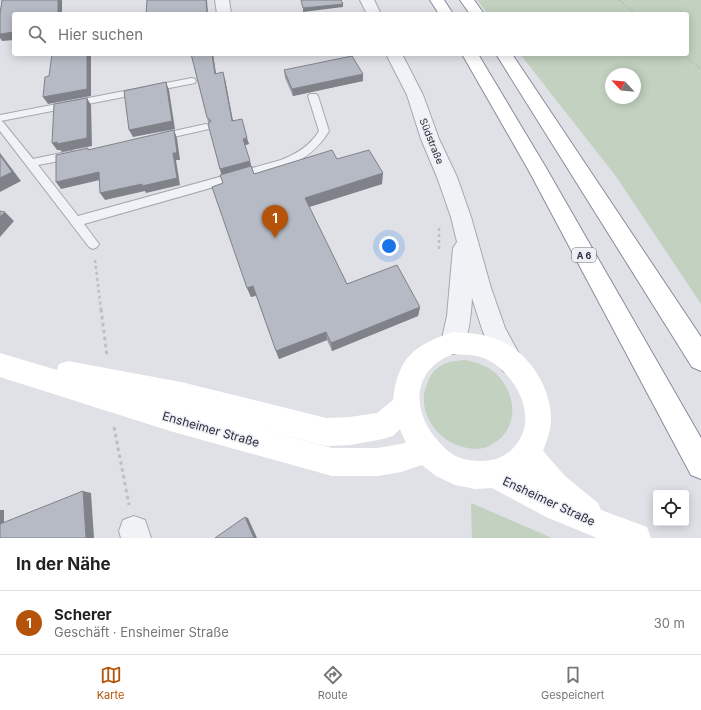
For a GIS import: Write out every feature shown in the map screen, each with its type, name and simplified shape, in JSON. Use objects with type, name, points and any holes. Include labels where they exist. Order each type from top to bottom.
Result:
[{"type":"main road","points":[[437,0],[445,12]]},
{"type":"main road","points":[[467,0],[476,12]]},
{"type":"main road","name":"A 6","points":[[471,56],[538,171],[701,465]]},
{"type":"main road","points":[[505,56],[701,359]]},
{"type":"main road","points":[[453,344],[474,344],[494,350],[512,363],[526,378],[535,397],[538,417],[536,437],[527,454],[513,467],[494,474],[470,475],[447,466],[427,450],[416,436],[410,421],[406,406],[408,387],[413,371],[424,358],[437,348],[453,344]]},
{"type":"main road","points":[[0,360],[180,395],[326,432],[350,431],[383,426],[406,406]]},
{"type":"main road","name":"Ensheimer Straße","points":[[0,365],[170,418],[332,462],[378,462],[401,458],[427,450]]},
{"type":"main road","points":[[682,432],[701,470]]},
{"type":"main road","name":"Ensheimer Straße","points":[[527,454],[555,486],[604,526]]},
{"type":"main road","name":"Ensheimer Straße","points":[[494,474],[556,506],[636,538]]},
{"type":"street","points":[[222,0],[224,12]]},
{"type":"street","points":[[367,0],[373,12]]},
{"type":"street","name":"Südstraße","points":[[395,56],[415,94],[430,139],[447,177],[465,231],[480,288],[491,322],[512,363]]},
{"type":"street","name":"Südstraße","points":[[453,344],[459,316],[465,231]]},
{"type":"lane","points":[[0,118],[192,81]]},
{"type":"lane","points":[[77,221],[284,163],[297,158],[315,145],[324,131],[313,96]]},
{"type":"lane","points":[[0,124],[77,221],[93,244]]},
{"type":"lane","points":[[151,138],[206,127]]},
{"type":"lane","points":[[32,163],[84,152]]},
{"type":"path","points":[[619,0],[634,12]]},
{"type":"path","points":[[685,56],[701,69]]},
{"type":"path","points":[[439,224],[439,254]]},
{"type":"path","points":[[93,244],[110,381]]},
{"type":"path","points":[[113,420],[135,534]]},
{"type":"green space","points":[[477,0],[701,0],[701,304],[615,175],[522,56],[689,56],[689,12],[486,12]]},
{"type":"green space","points":[[465,360],[480,364],[493,371],[507,388],[511,398],[512,418],[508,427],[503,436],[488,447],[475,449],[468,448],[457,445],[448,440],[432,425],[427,416],[424,405],[424,395],[427,384],[435,370],[445,364]]},
{"type":"green space","points":[[471,503],[543,534],[552,538],[472,538]]},
{"type":"building","points":[[2,0],[58,0],[58,12],[12,12],[12,32],[0,34]]},
{"type":"building","points":[[147,0],[206,0],[207,12],[146,12]]},
{"type":"building","points":[[301,0],[341,0],[343,4],[303,8]]},
{"type":"building","points":[[52,56],[87,56],[87,89],[43,97],[45,77],[49,76]]},
{"type":"building","points":[[192,56],[212,56],[215,74],[223,72],[232,121],[242,119],[247,138],[243,139],[250,161],[220,169],[208,124],[211,121],[207,117]]},
{"type":"building","points":[[352,56],[363,74],[292,89],[284,70]]},
{"type":"building","points":[[166,82],[172,121],[129,130],[124,91]]},
{"type":"building","points":[[87,98],[87,138],[57,144],[57,142],[52,143],[54,104]]},
{"type":"building","points":[[174,130],[177,153],[173,153],[177,178],[100,193],[99,172],[56,182],[56,155],[88,148],[88,150]]},
{"type":"building","points":[[332,150],[337,159],[369,150],[383,173],[305,198],[347,284],[397,265],[420,307],[331,343],[326,332],[276,351],[253,286],[247,288],[212,187],[223,183],[220,175],[251,166],[254,174]]},
{"type":"building","points":[[0,155],[12,172],[0,178]]},
{"type":"building","points":[[0,211],[5,212],[0,217]]},
{"type":"building","points":[[83,491],[86,538],[0,538],[0,524]]},
{"type":"building","points":[[245,517],[254,538],[215,538]]},
{"type":"place","name":"Scherer","points":[[275,238]]}]
